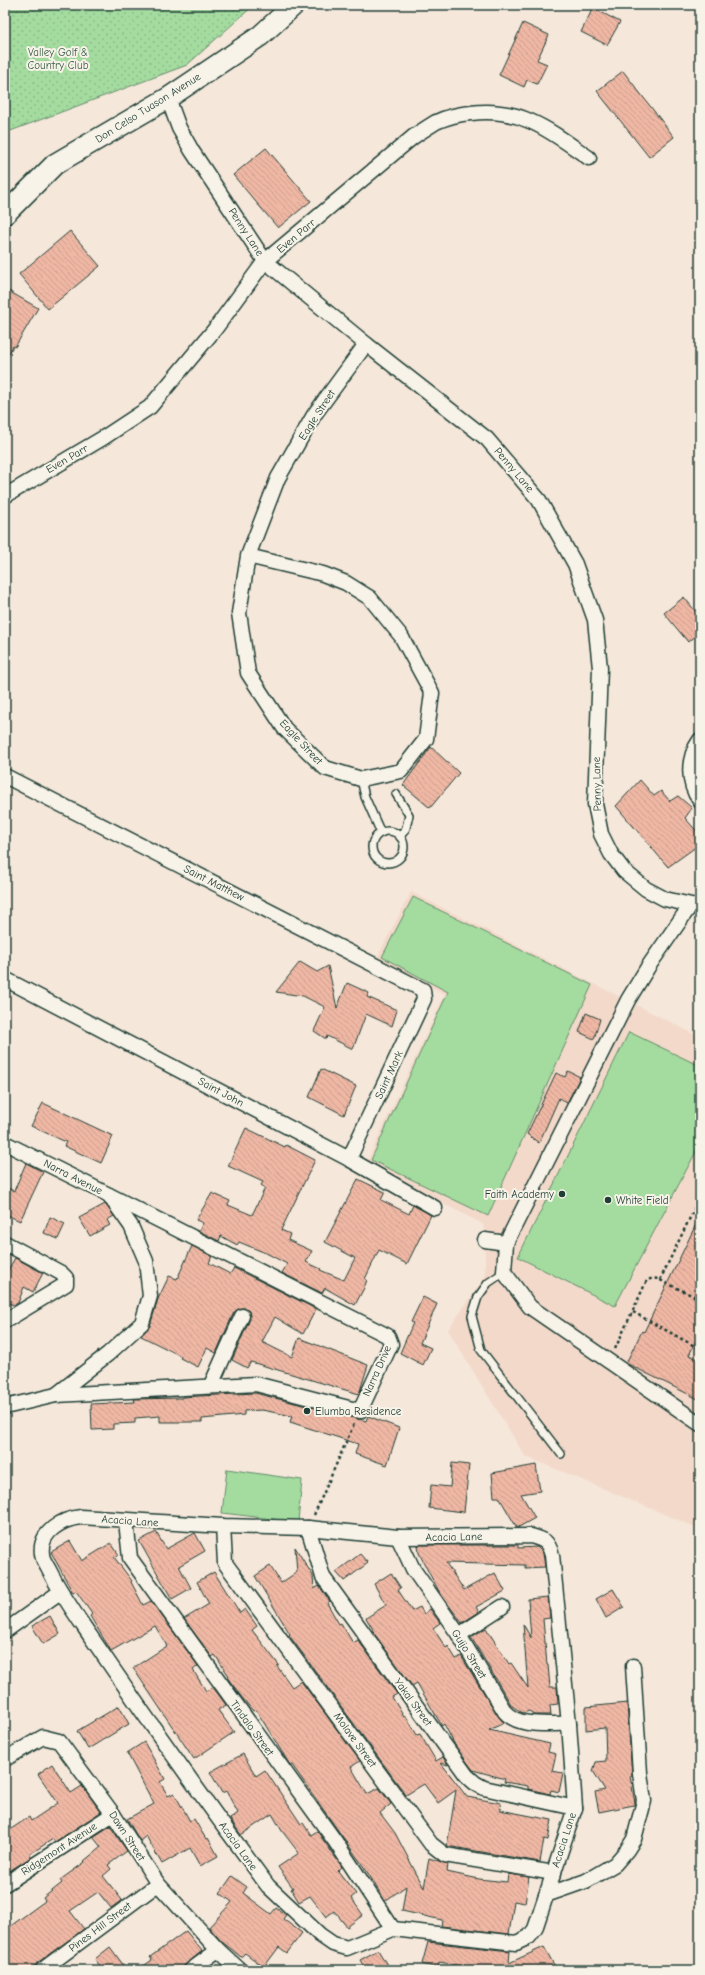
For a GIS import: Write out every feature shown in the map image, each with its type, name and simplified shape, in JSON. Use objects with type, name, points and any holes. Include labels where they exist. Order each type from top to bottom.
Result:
[{"type":"street","name":"Don Celso Tuason Avenue","points":[[7,207],[55,164],[168,98],[260,36],[294,5]]},
{"type":"street","name":"Penny Lane","points":[[168,98],[179,128],[192,152],[265,261],[366,344],[487,439],[538,500],[575,564],[594,620],[600,668],[595,804],[601,834],[611,854],[624,871],[646,889],[665,899],[695,906]]},
{"type":"street","name":"Even Parr","points":[[5,496],[103,438],[150,407],[214,329],[265,261],[412,137],[437,122],[458,114],[482,111],[500,112],[525,118],[540,124],[590,158]]},
{"type":"street","name":"Eagle Street","points":[[248,556],[324,574],[346,583],[370,598],[401,636],[432,693],[426,739],[401,771],[361,779],[325,768],[284,728],[248,673],[239,613],[248,556],[278,478],[314,416],[366,344]]},
{"type":"street","points":[[700,740],[694,749],[689,772],[700,801]]},
{"type":"street","name":"Saint Matthew","points":[[5,776],[423,990]]},
{"type":"street","points":[[695,906],[648,967],[628,1000],[506,1243],[504,1272],[530,1307],[700,1424]]},
{"type":"street","name":"Saint John","points":[[5,979],[349,1159],[435,1208]]},
{"type":"street","name":"Saint Mark","points":[[349,1159],[424,999],[423,990]]},
{"type":"street","name":"Narra Avenue","points":[[5,1143],[108,1196],[131,1226],[146,1261],[150,1296],[142,1323],[108,1354],[56,1395]]},
{"type":"street","name":"Narra Drive","points":[[5,1407],[56,1395],[256,1384],[360,1411],[391,1344],[388,1336],[108,1196]]},
{"type":"street","points":[[485,1240],[506,1243]]},
{"type":"street","points":[[5,1243],[61,1273],[66,1278],[66,1284],[5,1321]]},
{"type":"street","points":[[211,1386],[242,1316]]},
{"type":"street","name":"Acacia Lane","points":[[71,1518],[223,1526],[308,1528],[398,1538],[531,1536],[541,1538],[549,1544],[552,1556],[569,1724],[575,1808],[535,1928],[529,1937],[516,1943],[392,1929],[347,1948],[333,1944],[287,1906],[268,1886],[161,1741],[60,1592],[42,1555],[45,1538],[51,1529],[59,1523],[71,1518]]},
{"type":"street","name":"Tindalo Street","points":[[126,1521],[130,1558],[335,1841],[392,1929]]},
{"type":"street","name":"Molave Street","points":[[223,1526],[225,1563],[431,1844],[445,1855],[554,1873]]},
{"type":"street","name":"Yakal Street","points":[[308,1528],[323,1576],[467,1776],[484,1788],[575,1808]]},
{"type":"street","name":"Guijo Street","points":[[398,1538],[413,1569],[459,1636],[505,1712],[511,1718],[519,1722],[569,1724]]},
{"type":"street","points":[[5,1632],[60,1592]]},
{"type":"street","points":[[459,1636],[502,1607]]},
{"type":"street","points":[[546,1895],[586,1881],[615,1864],[628,1850],[634,1839],[644,1801],[633,1666]]},
{"type":"street","name":"Dawn Street","points":[[5,1759],[43,1737],[59,1741],[113,1814],[158,1884],[218,1950],[240,1970]]},
{"type":"street","name":"Ridgemont Avenue","points":[[5,1884],[113,1814]]},
{"type":"street","name":"Pines Hill Street","points":[[42,1970],[158,1884]]},
{"type":"street","points":[[191,1970],[218,1950]]},
{"type":"lane","points":[[361,779],[365,797],[381,833]]},
{"type":"lane","points":[[396,794],[409,815],[406,828],[400,837]]},
{"type":"lane","points":[[389,831],[400,837],[404,847],[402,855],[396,861],[388,863],[380,861],[374,855],[372,847],[375,839],[381,833],[389,831]]},
{"type":"lane","points":[[504,1272],[488,1283],[478,1297],[472,1316],[481,1350],[561,1454]]},
{"type":"path","points":[[660,1280],[700,1197]]},
{"type":"path","points":[[614,1351],[647,1280],[654,1278],[660,1280],[700,1299]]},
{"type":"path","points":[[633,1312],[700,1349]]},
{"type":"path","points":[[308,1528],[360,1411]]},
{"type":"shaded area","name":"Faith Academy","points":[[411,892],[700,1037],[700,1529],[525,1456],[448,1330],[485,1277],[485,1240],[483,1224],[366,1164],[445,994],[376,960]]},
{"type":"green space","name":"Valley Golf & Country Club","points":[[5,5],[254,5],[187,65],[5,133]]},
{"type":"green space","points":[[413,897],[592,985],[488,1216],[371,1160],[448,992],[382,957]]},
{"type":"green space","name":"White Field","points":[[629,1032],[700,1066],[700,1144],[615,1306],[518,1257]]},
{"type":"green space","points":[[227,1469],[302,1480],[298,1522],[222,1513]]},
{"type":"building","points":[[593,8],[620,22],[607,45],[581,32]]},
{"type":"building","points":[[523,23],[549,35],[537,60],[547,64],[537,84],[527,80],[524,87],[499,75]]},
{"type":"building","points":[[623,71],[674,137],[649,157],[597,91]]},
{"type":"building","points":[[266,148],[311,201],[278,228],[233,175]]},
{"type":"building","points":[[70,231],[100,266],[48,309],[19,274]]},
{"type":"building","points":[[5,289],[38,308],[15,347],[13,346],[5,360]]},
{"type":"building","points":[[684,597],[700,617],[700,633],[688,642],[664,613]]},
{"type":"building","points":[[431,747],[459,773],[430,808],[403,785]]},
{"type":"building","points":[[640,780],[654,796],[661,791],[670,801],[678,796],[692,808],[685,818],[700,835],[700,844],[668,867],[616,806]]},
{"type":"building","points":[[300,962],[317,972],[328,966],[337,1008],[347,983],[369,993],[367,997],[397,1010],[392,1026],[366,1014],[353,1049],[327,1036],[326,1039],[314,1031],[325,1007],[303,996],[276,992]]},
{"type":"building","points":[[586,1013],[600,1019],[594,1039],[579,1032]]},
{"type":"building","points":[[321,1069],[356,1086],[344,1115],[309,1097]]},
{"type":"building","points":[[568,1071],[580,1077],[567,1103],[559,1098],[539,1143],[527,1134],[556,1073],[565,1077]]},
{"type":"building","points":[[43,1103],[113,1136],[101,1163],[64,1146],[66,1142],[31,1126]]},
{"type":"building","points":[[246,1128],[285,1147],[286,1145],[315,1160],[281,1230],[290,1234],[288,1240],[312,1251],[306,1262],[321,1269],[320,1270],[344,1280],[355,1258],[325,1242],[358,1179],[385,1192],[381,1200],[409,1214],[413,1205],[431,1215],[407,1264],[379,1250],[365,1279],[367,1280],[364,1288],[355,1305],[325,1288],[322,1293],[282,1273],[287,1264],[268,1254],[239,1242],[237,1245],[221,1236],[219,1241],[199,1231],[203,1223],[196,1220],[212,1193],[230,1201],[228,1205],[252,1215],[265,1188],[261,1185],[263,1182],[228,1166]]},
{"type":"building","points":[[26,1163],[43,1172],[20,1221],[5,1214],[5,1187],[14,1191]]},
{"type":"building","points":[[105,1204],[114,1216],[107,1220],[110,1225],[90,1236],[79,1218]]},
{"type":"building","points":[[700,1216],[700,1333],[689,1355],[700,1360],[700,1400],[626,1363],[642,1331],[644,1332]]},
{"type":"building","points":[[50,1217],[65,1224],[58,1239],[44,1233]]},
{"type":"building","points":[[192,1246],[212,1256],[209,1263],[230,1274],[234,1268],[316,1309],[303,1334],[275,1317],[262,1342],[292,1357],[299,1338],[368,1365],[359,1394],[251,1362],[247,1368],[232,1360],[250,1319],[249,1311],[245,1308],[241,1308],[234,1312],[216,1353],[207,1348],[198,1367],[180,1358],[181,1356],[141,1336],[150,1326],[158,1299],[169,1276],[177,1279]]},
{"type":"building","points":[[15,1258],[43,1273],[33,1292],[24,1287],[18,1303],[14,1305],[5,1302],[5,1275]]},
{"type":"building","points":[[423,1297],[437,1304],[420,1343],[431,1348],[423,1365],[400,1353],[413,1323],[411,1322]]},
{"type":"building","points":[[255,1393],[366,1421],[368,1416],[399,1428],[387,1465],[355,1454],[358,1444],[290,1422],[292,1416],[262,1410],[244,1411],[244,1415],[202,1419],[202,1422],[160,1422],[160,1416],[135,1418],[135,1423],[113,1424],[113,1429],[92,1430],[91,1404],[135,1402],[134,1399],[182,1398]]},
{"type":"building","points":[[452,1463],[469,1465],[464,1512],[429,1508],[431,1485],[450,1487]]},
{"type":"building","points":[[536,1465],[540,1491],[521,1494],[535,1518],[517,1528],[499,1497],[494,1497],[492,1473]]},
{"type":"building","points":[[156,1532],[166,1549],[195,1533],[205,1551],[179,1566],[191,1588],[172,1599],[139,1541]]},
{"type":"building","points":[[70,1541],[82,1561],[111,1543],[119,1555],[114,1557],[132,1581],[131,1582],[143,1605],[151,1601],[198,1666],[193,1670],[206,1691],[213,1687],[226,1705],[218,1710],[234,1732],[194,1759],[133,1668],[167,1646],[155,1626],[111,1651],[90,1616],[92,1614],[76,1591],[73,1593],[51,1552]]},
{"type":"building","points":[[418,1545],[518,1545],[518,1548],[537,1547],[543,1553],[545,1567],[525,1568],[525,1565],[446,1563],[464,1590],[495,1573],[505,1591],[476,1607],[479,1612],[462,1623],[440,1593],[419,1553]]},
{"type":"building","points":[[295,1547],[313,1576],[314,1589],[319,1586],[330,1601],[327,1603],[339,1624],[341,1623],[353,1643],[358,1640],[397,1694],[392,1697],[404,1717],[406,1716],[417,1735],[420,1734],[436,1761],[443,1757],[448,1765],[441,1763],[467,1797],[501,1803],[500,1810],[552,1820],[548,1840],[544,1839],[540,1862],[447,1846],[456,1790],[438,1803],[424,1784],[406,1795],[289,1635],[290,1634],[255,1576],[270,1566],[281,1583],[297,1572]]},
{"type":"building","points":[[360,1554],[368,1563],[344,1581],[336,1572]]},
{"type":"building","points":[[214,1572],[240,1613],[245,1609],[257,1626],[252,1630],[279,1665],[277,1666],[292,1687],[301,1681],[360,1761],[351,1767],[367,1794],[379,1788],[391,1804],[380,1813],[395,1833],[424,1888],[429,1858],[448,1864],[447,1872],[479,1879],[507,1882],[508,1874],[529,1877],[525,1903],[514,1901],[509,1934],[441,1926],[442,1920],[402,1911],[406,1886],[385,1901],[366,1870],[292,1765],[290,1765],[256,1710],[253,1711],[240,1695],[227,1677],[229,1676],[215,1655],[212,1657],[184,1619],[209,1604],[197,1582]]},
{"type":"building","points":[[391,1573],[401,1588],[398,1590],[412,1611],[420,1607],[424,1614],[430,1609],[440,1623],[433,1628],[446,1648],[448,1646],[456,1659],[461,1656],[498,1716],[504,1723],[489,1730],[550,1744],[548,1752],[556,1754],[552,1771],[563,1773],[559,1792],[551,1790],[550,1794],[528,1789],[528,1786],[504,1782],[505,1779],[473,1770],[456,1747],[444,1724],[442,1726],[417,1683],[412,1686],[373,1632],[374,1631],[366,1618],[386,1605],[374,1584]]},
{"type":"building","points":[[613,1589],[624,1607],[606,1618],[596,1599]]},
{"type":"building","points":[[548,1597],[550,1618],[543,1619],[547,1665],[550,1687],[557,1687],[558,1704],[550,1705],[551,1715],[535,1715],[529,1711],[524,1713],[521,1712],[512,1706],[471,1637],[486,1628],[509,1664],[511,1663],[528,1688],[523,1624],[531,1638],[528,1599]]},
{"type":"building","points":[[50,1616],[60,1634],[43,1644],[32,1626]]},
{"type":"building","points":[[627,1703],[632,1776],[630,1776],[635,1803],[634,1805],[599,1812],[595,1792],[605,1790],[593,1771],[596,1762],[606,1761],[605,1728],[586,1730],[586,1707]]},
{"type":"building","points":[[119,1706],[129,1724],[88,1749],[77,1731]]},
{"type":"building","points":[[144,1742],[165,1779],[160,1782],[168,1796],[174,1793],[190,1821],[194,1819],[206,1839],[208,1838],[218,1856],[200,1866],[190,1848],[162,1864],[146,1836],[140,1841],[127,1819],[154,1804],[127,1753]]},
{"type":"building","points":[[243,1754],[256,1776],[265,1770],[301,1824],[303,1823],[311,1835],[317,1831],[342,1867],[338,1871],[356,1894],[351,1898],[363,1915],[347,1927],[334,1911],[326,1917],[310,1896],[299,1902],[291,1889],[293,1888],[278,1867],[299,1853],[282,1831],[272,1814],[241,1835],[230,1819],[238,1813],[226,1791],[222,1793],[210,1772]]},
{"type":"building","points":[[52,1764],[71,1793],[82,1786],[101,1812],[55,1842],[53,1839],[30,1854],[31,1857],[5,1874],[5,1833],[29,1817],[31,1821],[58,1803],[38,1774]]},
{"type":"building","points":[[110,1826],[127,1851],[108,1865],[111,1869],[103,1876],[122,1900],[111,1908],[98,1892],[70,1911],[84,1929],[37,1963],[34,1970],[5,1970],[5,1930],[45,1901],[43,1898],[62,1883],[60,1880],[85,1862],[84,1861],[101,1847],[93,1837]]},
{"type":"building","points":[[232,1876],[247,1887],[243,1893],[271,1914],[276,1908],[286,1915],[283,1919],[302,1933],[287,1953],[279,1947],[264,1967],[245,1953],[241,1957],[221,1941],[209,1927],[232,1902],[220,1893]]},
{"type":"building","points":[[186,1931],[202,1951],[180,1970],[138,1970],[152,1960],[150,1957]]},
{"type":"building","points":[[428,1942],[510,1951],[509,1963],[544,1947],[557,1970],[487,1970],[439,1962],[438,1968],[422,1964]]},
{"type":"building","points":[[110,1947],[127,1970],[103,1970],[95,1959]]},
{"type":"building","points":[[378,1950],[390,1970],[366,1970],[360,1960]]},
{"type":"place","name":"Faith Academy","points":[[562,1194]]},
{"type":"place","name":"White Field","points":[[608,1200]]},
{"type":"place","name":"Elumba Residence","points":[[307,1411]]}]
